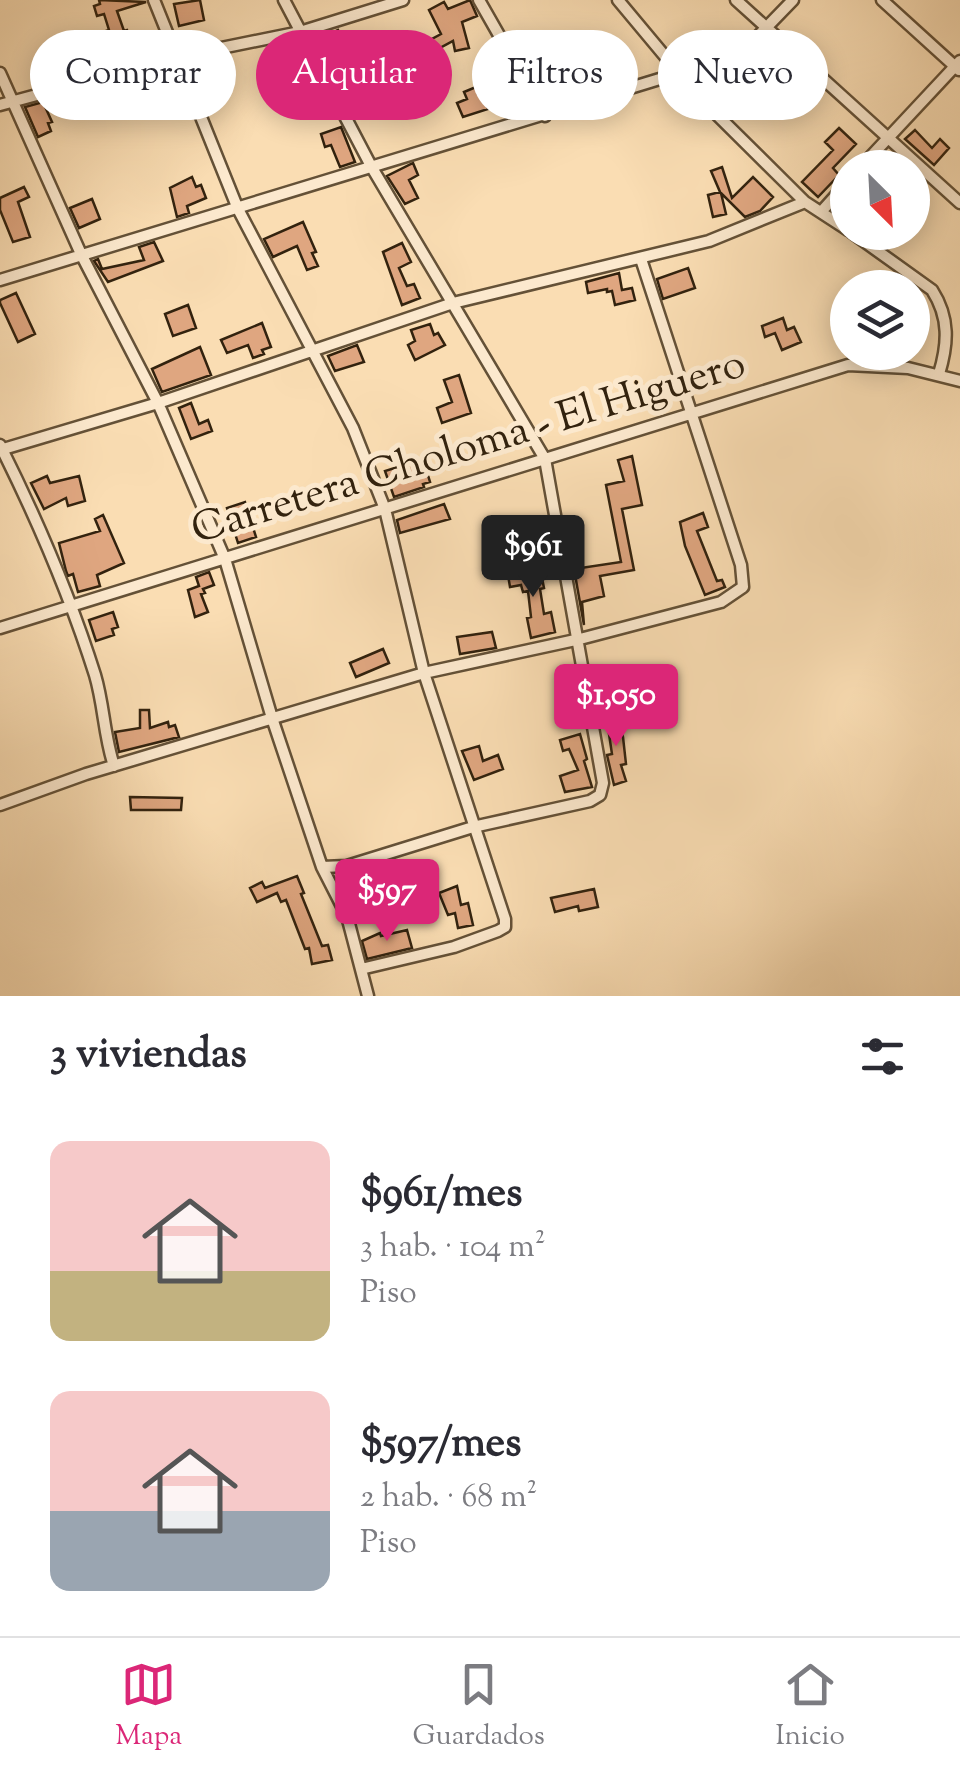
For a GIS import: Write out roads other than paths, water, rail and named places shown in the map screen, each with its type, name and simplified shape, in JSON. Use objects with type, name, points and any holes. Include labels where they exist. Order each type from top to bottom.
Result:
[{"type":"street","points":[[154,0],[166,30]]},
{"type":"street","points":[[284,0],[299,30]]},
{"type":"street","points":[[306,30],[402,0]]},
{"type":"street","points":[[479,0],[496,30]]},
{"type":"street","points":[[618,0],[658,51]]},
{"type":"street","points":[[736,0],[960,202]]},
{"type":"street","points":[[764,30],[792,0]]},
{"type":"street","points":[[876,150],[958,66],[882,0]]},
{"type":"street","points":[[0,73],[81,254],[158,403],[225,558],[272,718],[322,866],[347,916],[368,996]]},
{"type":"street","points":[[0,105],[30,96]]},
{"type":"street","points":[[202,120],[238,209],[353,428],[385,509],[424,674],[505,919],[505,927],[454,947],[360,970]]},
{"type":"street","points":[[322,866],[347,866],[474,827],[590,801],[600,795],[603,782],[545,459],[347,120]]},
{"type":"street","points":[[0,280],[531,120]]},
{"type":"street","points":[[721,120],[804,202],[830,218]]},
{"type":"street","points":[[114,766],[96,678],[40,528],[1,448],[158,403],[454,303],[708,240],[804,202]]},
{"type":"street","points":[[821,212],[830,202]]},
{"type":"street","points":[[876,250],[932,290],[941,303],[947,347],[940,374]]},
{"type":"street","points":[[0,806],[272,718],[424,674],[580,640],[722,602],[744,588],[641,259]]},
{"type":"street","name":"Carretera Choloma - El Higuero","points":[[0,628],[848,366],[908,368],[960,380]]}]
